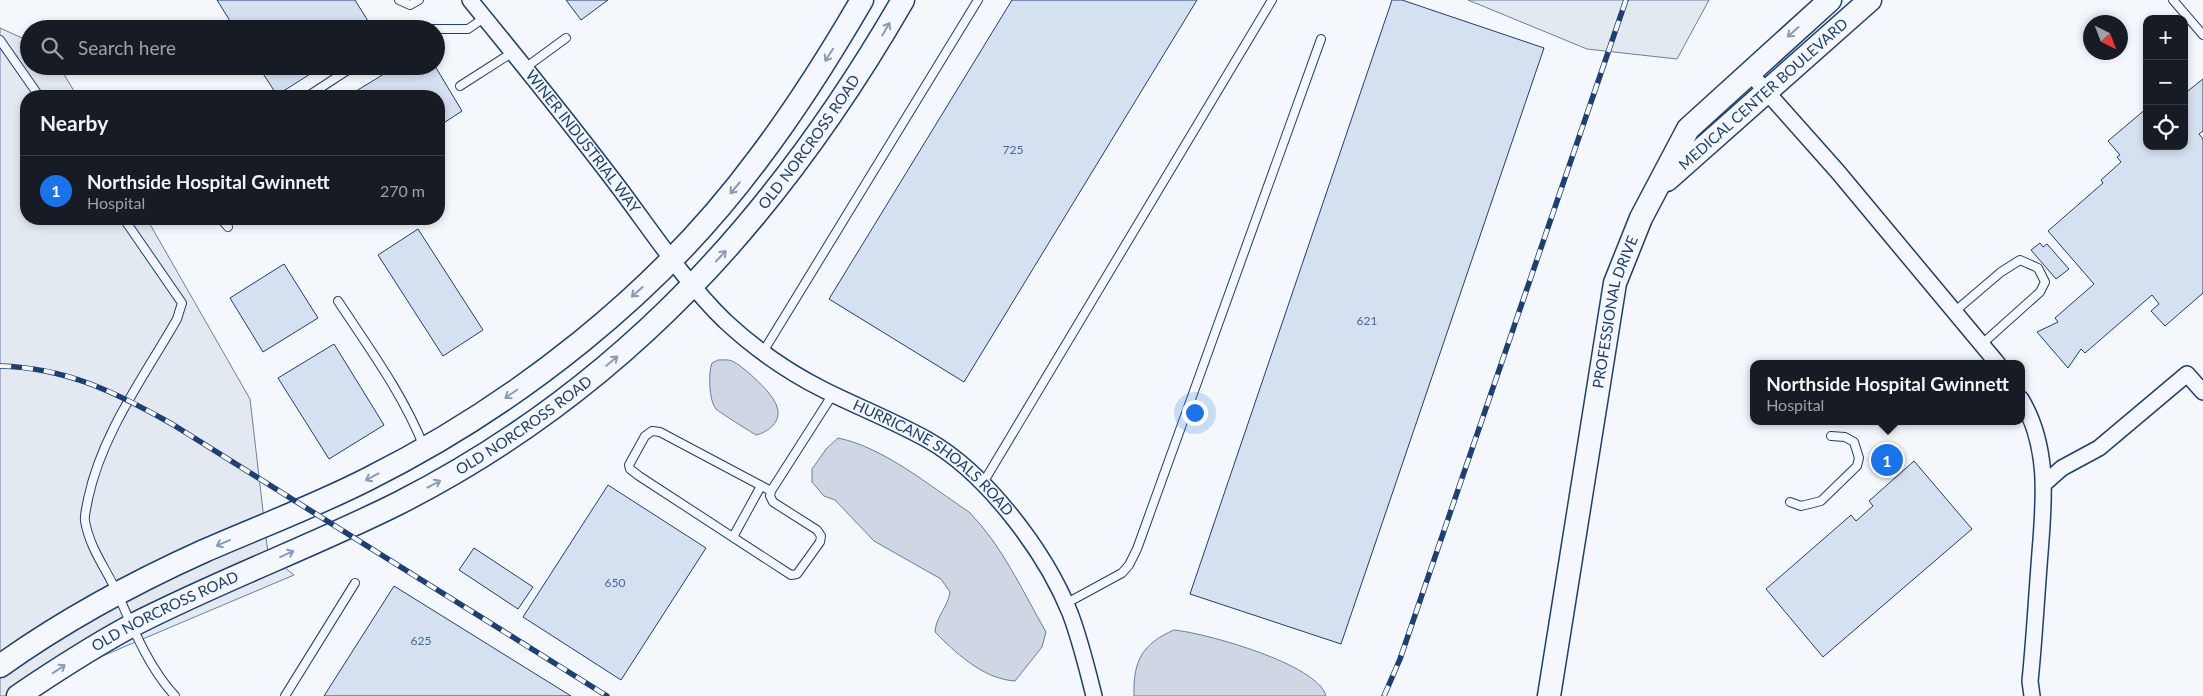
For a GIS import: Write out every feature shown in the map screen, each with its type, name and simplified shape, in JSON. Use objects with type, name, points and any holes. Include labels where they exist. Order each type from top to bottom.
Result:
[{"type":"main road","name":"OLD NORCROSS ROAD","points":[[0,666],[70,621],[118,594],[202,552],[368,479],[448,436],[537,375],[600,326],[672,258],[757,161],[836,44],[862,0]]},
{"type":"main road","name":"OLD NORCROSS ROAD","points":[[18,696],[88,650],[132,626],[219,584],[341,530],[455,474],[516,434],[594,376],[636,340],[694,285],[748,226],[802,158],[843,98],[903,0]]},
{"type":"main road","name":"PROFESSIONAL DRIVE","points":[[1549,696],[1614,283],[1630,241],[1688,129],[1830,0]]},
{"type":"main road","name":"MEDICAL CENTER BOULEVARD","points":[[1657,189],[1870,0]]},
{"type":"street","name":"WINER INDUSTRIAL WAY","points":[[470,0],[572,126],[694,285]]},
{"type":"street","points":[[1749,72],[1838,172],[1995,360]]},
{"type":"street","name":"HURRICANE SHOALS ROAD","points":[[694,285],[725,320],[763,352],[796,374],[833,394],[929,441],[964,466],[983,483],[1012,516],[1050,575],[1070,613],[1094,696]]},
{"type":"street","points":[[2044,483],[2062,468],[2100,448],[2187,374],[2203,392]]},
{"type":"street","points":[[2025,406],[2039,447],[2044,483],[2030,681],[2032,696]]},
{"type":"lane","points":[[399,0],[410,5],[420,0]]},
{"type":"lane","points":[[763,352],[978,0]]},
{"type":"lane","points":[[983,483],[1272,0]]},
{"type":"lane","points":[[2173,0],[2203,35]]},
{"type":"lane","points":[[445,29],[468,29],[484,18]]},
{"type":"lane","points":[[525,68],[566,38]]},
{"type":"lane","points":[[1065,604],[1122,572],[1129,565],[1137,549],[1321,39]]},
{"type":"lane","points":[[0,40],[20,69]]},
{"type":"lane","points":[[460,86],[513,52]]},
{"type":"lane","points":[[24,75],[35,90]]},
{"type":"lane","points":[[317,90],[340,75]]},
{"type":"lane","points":[[128,225],[182,303],[177,319],[107,439],[91,486],[84,519],[93,549],[118,594],[132,626],[158,674],[175,696]]},
{"type":"lane","points":[[1954,312],[2001,272],[2020,260],[2038,268],[2045,282],[2040,292],[1982,344]]},
{"type":"lane","points":[[338,301],[399,396],[424,448]]},
{"type":"lane","points":[[771,491],[660,432],[652,431],[644,436],[629,465],[630,469],[791,575],[797,574],[820,542],[821,536],[817,530],[773,502],[770,496],[771,491],[833,394]]},
{"type":"lane","points":[[1790,502],[1801,506],[1821,501],[1857,466],[1859,458],[1854,442],[1845,437],[1831,436]]},
{"type":"lane","points":[[733,537],[761,486]]},
{"type":"lane","points":[[285,696],[355,583]]},
{"type":"shaded area","points":[[1468,0],[1709,0],[1677,59],[1587,49]]},
{"type":"shaded area","points":[[0,28],[20,37],[20,75],[64,75],[73,90],[20,90],[20,225],[150,225],[250,399],[268,554],[294,575],[8,696],[0,696]]},
{"type":"shaded area","points":[[718,360],[730,360],[739,365],[752,375],[771,395],[777,407],[778,417],[770,429],[756,435],[716,409],[712,400],[710,380],[712,363]]},
{"type":"shaded area","points":[[838,438],[872,450],[906,469],[969,512],[992,539],[1046,632],[1042,647],[1015,681],[1003,679],[981,670],[943,640],[935,632],[937,621],[950,592],[941,579],[874,541],[835,500],[824,496],[812,482],[812,469],[827,448]]},
{"type":"shaded area","points":[[1174,630],[1234,644],[1283,662],[1318,684],[1326,696],[1134,696],[1135,673],[1142,655],[1154,641]]},
{"type":"building","points":[[217,0],[355,0],[367,20],[229,20]]},
{"type":"building","points":[[566,0],[608,0],[581,20]]},
{"type":"building","points":[[1012,0],[1197,0],[964,382],[829,299]]},
{"type":"building","points":[[1392,0],[1402,0],[1544,48],[1341,644],[1190,594]]},
{"type":"building","points":[[264,75],[309,75],[285,90],[274,90]]},
{"type":"building","points":[[382,75],[440,75],[462,111],[445,122],[445,90],[358,90]]},
{"type":"building","points":[[2203,79],[2203,131],[2199,134],[2203,139],[2203,293],[2165,326],[2151,311],[2159,304],[2152,295],[2085,353],[2081,349],[2068,368],[2037,332],[2058,322],[2055,318],[2094,284],[2048,231],[2103,183],[2101,180],[2121,162],[2117,157],[2120,155],[2108,141],[2143,111],[2143,150],[2188,150],[2188,91]]},
{"type":"building","points":[[418,229],[483,330],[443,356],[378,255]]},
{"type":"building","points":[[2040,243],[2043,247],[2047,244],[2069,269],[2056,279],[2031,250]]},
{"type":"building","points":[[284,264],[318,318],[263,352],[230,298]]},
{"type":"building","points":[[334,344],[384,425],[329,459],[278,378]]},
{"type":"building","points":[[1914,461],[1972,529],[1823,657],[1766,589],[1851,515],[1856,521],[1873,506],[1869,501]]},
{"type":"building","points":[[608,485],[706,548],[621,680],[523,617]]},
{"type":"building","points":[[474,548],[533,587],[518,609],[459,570]]},
{"type":"building","points":[[394,586],[571,696],[324,696]]},
{"type":"railway","points":[[1384,696],[1400,659],[1626,0]]},
{"type":"railway","points":[[0,366],[47,371],[69,377],[110,392],[151,412],[607,696]]},
{"type":"place","name":"Northside Hospital Gwinnett","points":[[1887,460]]}]
